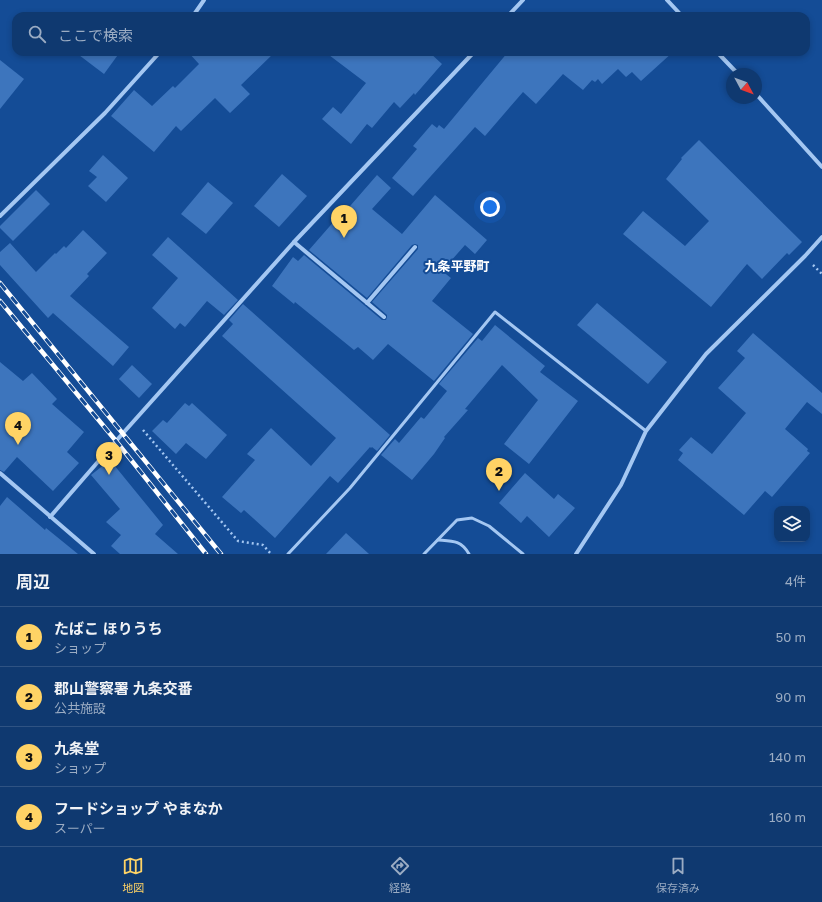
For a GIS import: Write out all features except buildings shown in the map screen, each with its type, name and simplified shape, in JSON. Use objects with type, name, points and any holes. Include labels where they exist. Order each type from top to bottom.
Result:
[{"type":"street","points":[[196,12],[204,0]]},
{"type":"street","points":[[512,12],[523,0]]},
{"type":"street","points":[[668,0],[678,12]]},
{"type":"street","points":[[0,216],[105,113],[156,56]]},
{"type":"street","points":[[50,517],[294,242],[470,56]]},
{"type":"street","points":[[721,56],[732,68]]},
{"type":"street","points":[[762,101],[822,167]]},
{"type":"street","points":[[576,554],[621,485],[646,431],[706,354],[805,256],[822,237]]},
{"type":"street","points":[[294,242],[384,317]]},
{"type":"street","points":[[367,303],[415,247]]},
{"type":"street","points":[[0,473],[94,554]]},
{"type":"lane","points":[[288,554],[350,488],[495,312],[646,431]]},
{"type":"lane","points":[[424,554],[457,520],[472,518],[489,526],[523,554]]},
{"type":"lane","points":[[438,540],[455,541],[465,547],[469,554]]},
{"type":"path","points":[[135,420],[238,541],[263,545],[271,554]]},
{"type":"railway","points":[[0,283],[221,554]]},
{"type":"railway","points":[[0,301],[116,441],[206,554]]},
{"type":"place","name":"たばこ ほりうち","points":[[344,238]]},
{"type":"place","name":"フードショップ やまなか","points":[[18,445]]},
{"type":"place","name":"九条堂","points":[[109,475]]},
{"type":"place","name":"郡山警察署 九条交番","points":[[499,491]]},
{"type":"district","name":"九条平野町","points":[[457,266]]}]
